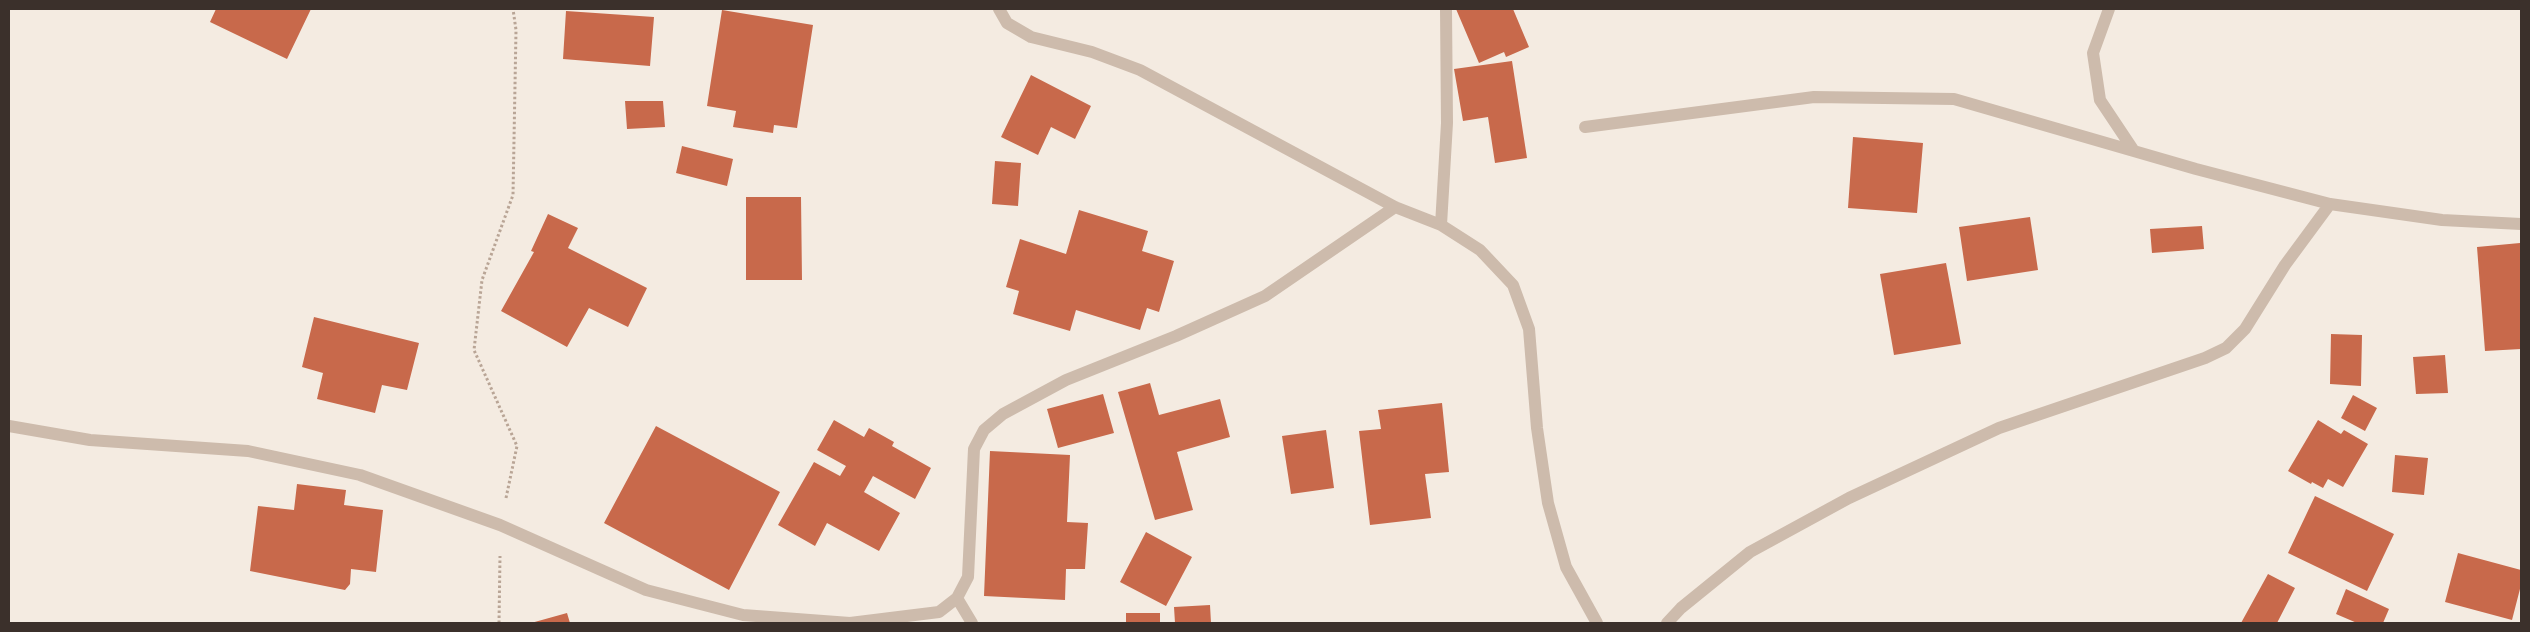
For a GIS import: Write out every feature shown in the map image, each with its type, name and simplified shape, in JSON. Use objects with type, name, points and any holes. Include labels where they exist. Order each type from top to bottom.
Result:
[{"type":"street","points":[[999,9],[1007,22],[1031,37],[1092,52],[1140,70],[1395,207],[1441,225],[1480,250],[1513,285],[1529,329],[1537,428],[1548,503],[1566,567],[1597,623]]},
{"type":"street","points":[[1441,225],[1447,123],[1446,9]]},
{"type":"street","points":[[2109,9],[2093,53],[2100,100],[2134,151]]},
{"type":"street","points":[[1585,127],[1814,97],[1954,99],[2134,151],[2330,204],[2442,220],[2521,224]]},
{"type":"street","points":[[1667,623],[1681,608],[1750,552],[1849,498],[1999,428],[2205,358],[2226,348],[2245,330],[2285,265],[2330,204]]},
{"type":"street","points":[[9,426],[90,440],[248,451],[360,475],[500,525],[646,590],[743,615],[850,623],[939,612],[957,598],[968,577],[974,449],[984,430],[1003,414],[1066,380],[1176,336],[1265,296],[1395,207]]},
{"type":"street","points":[[957,598],[972,623]]},
{"type":"path","points":[[500,623],[500,525],[517,446],[474,350],[482,280],[514,195],[516,30],[513,9]]},
{"type":"building","points":[[216,9],[311,9],[287,59],[210,22]]},
{"type":"building","points":[[1456,9],[1513,9],[1529,47],[1506,57],[1504,52],[1479,63]]},
{"type":"building","points":[[722,10],[813,25],[797,128],[774,125],[773,133],[733,127],[736,111],[707,106]]},
{"type":"building","points":[[566,11],[654,17],[650,66],[563,59]]},
{"type":"building","points":[[1512,61],[1527,158],[1495,163],[1488,117],[1463,121],[1454,69]]},
{"type":"building","points":[[1031,75],[1091,106],[1075,139],[1051,127],[1038,155],[1001,137]]},
{"type":"building","points":[[625,101],[663,101],[665,127],[627,129]]},
{"type":"building","points":[[1853,137],[1923,143],[1917,213],[1848,208]]},
{"type":"building","points":[[682,146],[733,159],[727,186],[676,173]]},
{"type":"building","points":[[995,161],[1021,163],[1018,206],[992,204]]},
{"type":"building","points":[[746,197],[801,197],[802,280],[746,280]]},
{"type":"building","points":[[1079,210],[1148,231],[1142,251],[1174,261],[1159,312],[1147,308],[1140,330],[1076,310],[1070,331],[1013,314],[1019,291],[1006,287],[1020,239],[1066,254]]},
{"type":"building","points":[[548,214],[578,228],[568,248],[647,288],[628,327],[589,308],[567,347],[501,311],[534,252],[531,251]]},
{"type":"building","points":[[2030,217],[2038,270],[1967,281],[1959,227]]},
{"type":"building","points":[[2202,226],[2204,249],[2152,253],[2150,229]]},
{"type":"building","points":[[2520,243],[2521,349],[2485,351],[2477,247]]},
{"type":"building","points":[[1946,263],[1961,344],[1894,355],[1880,274]]},
{"type":"building","points":[[314,317],[419,343],[407,390],[382,385],[375,413],[317,399],[323,373],[302,367]]},
{"type":"building","points":[[2331,334],[2362,335],[2361,386],[2330,384]]},
{"type":"building","points":[[2445,355],[2448,393],[2416,394],[2413,357]]},
{"type":"building","points":[[1150,383],[1159,415],[1220,399],[1230,437],[1177,452],[1193,510],[1155,520],[1118,392]]},
{"type":"building","points":[[1103,394],[1114,433],[1058,448],[1047,409]]},
{"type":"building","points":[[2353,395],[2377,408],[2365,431],[2341,418]]},
{"type":"building","points":[[1442,403],[1449,472],[1425,474],[1431,518],[1370,525],[1359,431],[1381,429],[1378,410]]},
{"type":"building","points":[[834,420],[864,437],[869,428],[894,442],[892,446],[931,468],[915,499],[873,476],[864,492],[900,513],[879,551],[827,523],[815,546],[778,525],[814,462],[840,476],[846,466],[817,450]]},
{"type":"building","points":[[2318,420],[2341,434],[2344,430],[2368,444],[2343,487],[2328,479],[2323,488],[2312,482],[2311,484],[2288,471]]},
{"type":"building","points":[[656,426],[780,492],[729,590],[604,523]]},
{"type":"building","points":[[1326,430],[1334,488],[1291,494],[1282,436]]},
{"type":"building","points":[[990,451],[1070,455],[1067,522],[1088,523],[1085,569],[1066,569],[1065,600],[984,596]]},
{"type":"building","points":[[2395,455],[2428,458],[2424,495],[2392,492]]},
{"type":"building","points":[[297,484],[346,490],[344,505],[383,510],[376,572],[351,569],[350,584],[345,590],[250,571],[258,506],[294,510]]},
{"type":"building","points":[[2315,496],[2394,534],[2367,591],[2288,553]]},
{"type":"building","points":[[1146,532],[1192,557],[1166,606],[1120,582]]},
{"type":"building","points":[[2458,553],[2521,570],[2521,585],[2512,620],[2445,602]]},
{"type":"building","points":[[2268,574],[2295,588],[2277,623],[2241,623]]},
{"type":"building","points":[[2346,589],[2389,609],[2383,623],[2357,623],[2336,614]]},
{"type":"building","points":[[1210,605],[1211,623],[1175,623],[1174,607]]},
{"type":"building","points":[[567,613],[570,623],[531,623]]},
{"type":"building","points":[[1126,613],[1160,613],[1160,623],[1126,623]]}]
